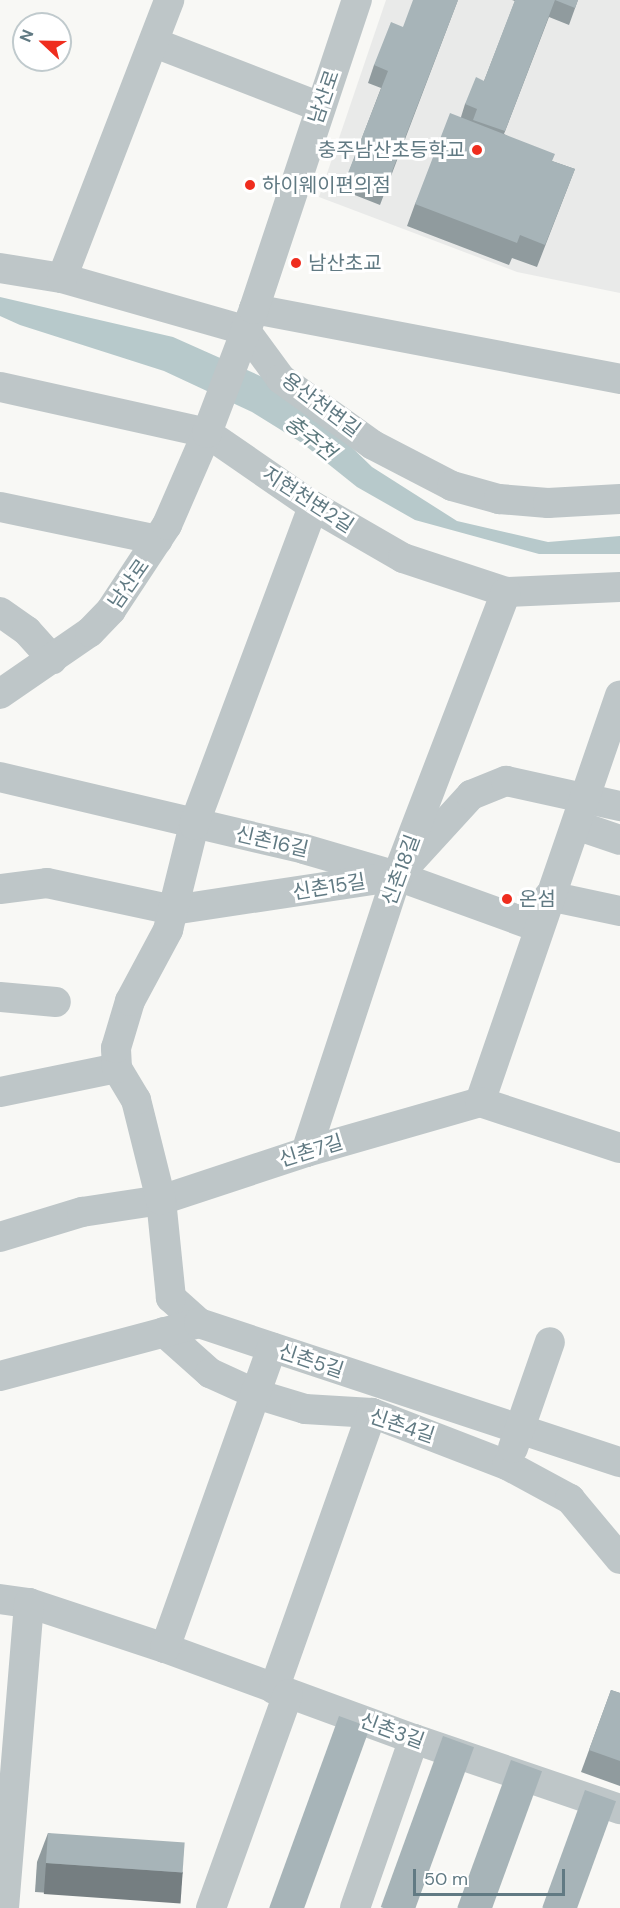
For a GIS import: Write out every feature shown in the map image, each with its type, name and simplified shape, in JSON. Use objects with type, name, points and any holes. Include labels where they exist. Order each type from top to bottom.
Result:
[{"type":"street","points":[[62,278],[169,0]]},
{"type":"street","name":"남산로","points":[[0,694],[52,659],[111,610],[158,540],[207,432],[249,320],[357,0]]},
{"type":"street","points":[[154,43],[320,107]]},
{"type":"street","points":[[0,268],[62,278],[249,320],[620,379]]},
{"type":"street","name":"용산천변길","points":[[249,320],[281,378],[373,445],[452,486],[499,499],[548,503],[620,499]]},
{"type":"street","name":"지현천변2길","points":[[0,387],[207,432],[314,506],[403,558],[506,592],[620,587]]},
{"type":"street","points":[[199,1323],[171,1298],[161,1200],[136,1100],[117,1068],[116,1048],[130,1001],[168,930],[194,825],[314,506]]},
{"type":"street","points":[[0,507],[158,540]]},
{"type":"street","name":"신촌18길","points":[[306,1152],[397,876],[506,592]]},
{"type":"street","points":[[0,612],[27,632],[52,659]]},
{"type":"street","points":[[620,694],[581,812],[538,927],[480,1102],[620,1148]]},
{"type":"street","name":"신촌16길","points":[[0,777],[194,825],[304,849],[397,876],[538,927]]},
{"type":"street","points":[[397,876],[471,795],[506,781],[581,812],[620,840]]},
{"type":"street","points":[[581,812],[620,806]]},
{"type":"street","name":"신촌15길","points":[[0,889],[47,883],[173,910],[397,876]]},
{"type":"street","points":[[549,896],[620,911]]},
{"type":"street","points":[[0,997],[56,1002]]},
{"type":"street","points":[[1,1090],[117,1068]]},
{"type":"street","name":"신촌7길","points":[[0,1238],[82,1212],[161,1200],[306,1152],[480,1102]]},
{"type":"street","points":[[0,1376],[199,1323]]},
{"type":"street","name":"신촌5길","points":[[199,1323],[620,1462]]},
{"type":"street","name":"신촌4길","points":[[164,1332],[210,1372],[255,1394],[305,1409],[372,1413],[507,1465],[570,1499],[620,1559]]},
{"type":"street","points":[[507,1465],[550,1342]]},
{"type":"street","points":[[165,1648],[272,1348]]},
{"type":"street","points":[[211,1908],[372,1413]]},
{"type":"street","name":"신촌3길","points":[[0,1599],[29,1603],[165,1648],[414,1739],[620,1809]]},
{"type":"street","points":[[4,1908],[29,1603]]},
{"type":"street","points":[[355,1908],[414,1739]]},
{"type":"shaded area","name":"충주남산초등학교","points":[[386,0],[620,0],[620,293],[517,272],[319,197]]},
{"type":"water","name":"충주천","points":[[0,297],[173,337],[294,391],[372,467],[457,521],[548,542],[620,536],[620,554],[539,554],[415,520],[357,487],[302,443],[252,412],[164,371],[20,325],[0,316]]},
{"type":"building","points":[[413,0],[458,0],[386,187],[348,173],[388,71],[374,65],[391,22],[403,27]]},
{"type":"building","points":[[515,0],[555,0],[505,131],[473,120],[477,109],[465,104],[476,77],[484,81]]},
{"type":"building","points":[[555,0],[578,0],[575,8]]},
{"type":"building","points":[[450,113],[555,154],[552,161],[575,169],[545,245],[520,235],[517,243],[415,204]]},
{"type":"building","points":[[611,1690],[620,1693],[620,1761],[589,1750]]},
{"type":"building","points":[[339,1716],[370,1727],[304,1908],[269,1908]]},
{"type":"building","points":[[443,1736],[474,1747],[416,1908],[381,1907]]},
{"type":"building","points":[[511,1760],[542,1771],[492,1908],[457,1908]]},
{"type":"building","points":[[585,1790],[616,1801],[577,1908],[542,1907]]},
{"type":"building","points":[[48,1833],[185,1843],[183,1872],[46,1863]]},
{"type":"place","name":"충주남산초등학교","points":[[477,150]]},
{"type":"place","name":"하이웨이편의점","points":[[250,185]]},
{"type":"place","name":"남산초교","points":[[296,263]]},
{"type":"place","name":"온섬","points":[[507,899]]}]
